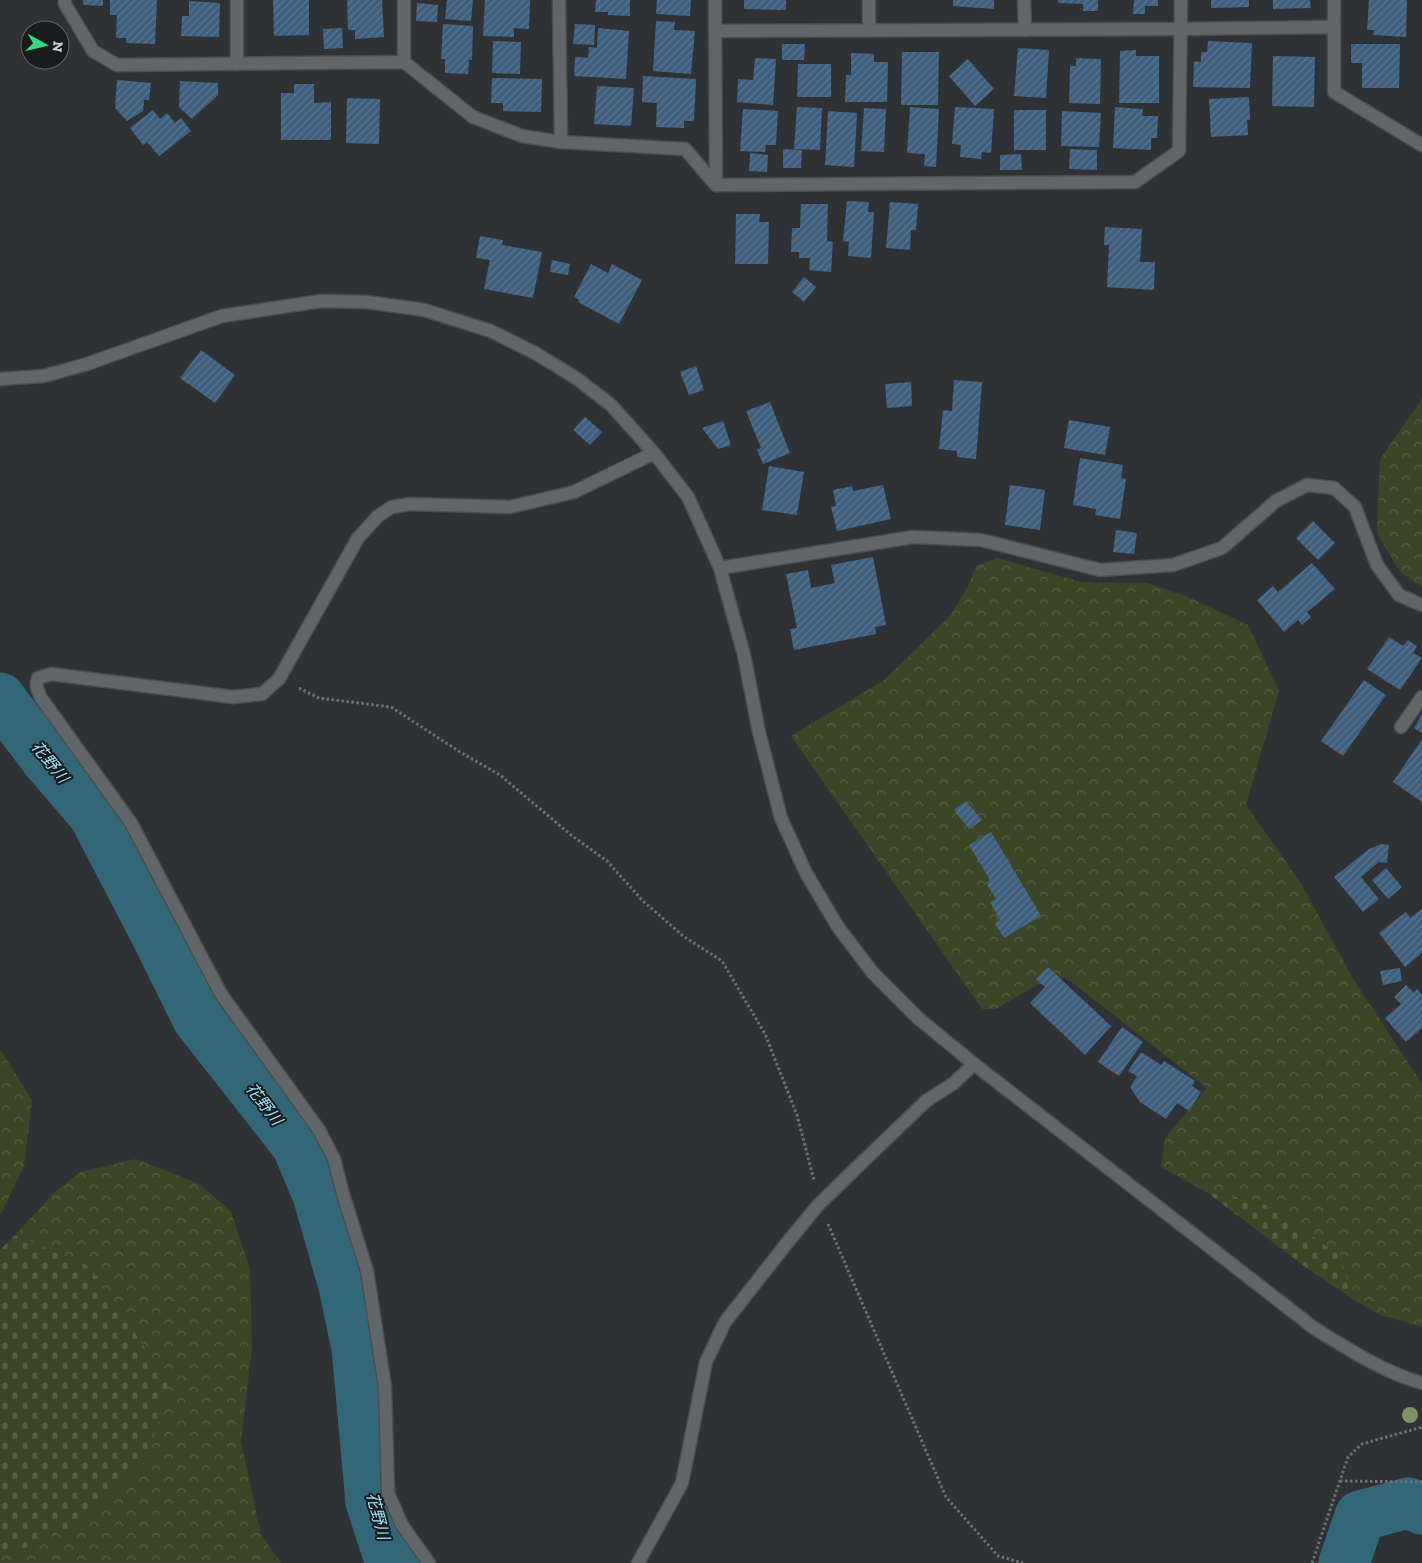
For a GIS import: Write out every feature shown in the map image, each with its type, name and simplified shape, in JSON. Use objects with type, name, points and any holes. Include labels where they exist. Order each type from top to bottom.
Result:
[{"type":"street","points":[[65,0],[65,4],[94,51],[117,65],[404,62],[473,117],[522,136],[561,142],[685,149],[716,186]]},
{"type":"street","points":[[237,0],[237,64]]},
{"type":"street","points":[[404,0],[404,62]]},
{"type":"street","points":[[559,0],[561,142]]},
{"type":"street","points":[[715,0],[716,186]]},
{"type":"street","points":[[869,0],[870,30]]},
{"type":"street","points":[[1024,0],[1024,30]]},
{"type":"street","points":[[716,186],[1135,182],[1179,152],[1181,0]]},
{"type":"street","points":[[1334,0],[1334,92],[1422,145]]},
{"type":"street","points":[[715,30],[1181,30],[1334,28]]},
{"type":"street","points":[[0,379],[44,376],[87,364],[222,316],[321,300],[367,302],[424,310],[491,331],[535,353],[576,378],[611,405],[654,453],[688,497],[720,568],[744,655],[759,732],[782,818],[806,874],[838,927],[873,973],[918,1018],[974,1064],[1314,1328],[1372,1363],[1422,1383]]},
{"type":"street","points":[[429,1563],[402,1525],[388,1493],[385,1387],[367,1271],[334,1159],[319,1130],[221,994],[131,823],[41,698],[36,686],[38,678],[51,674],[233,697],[262,694],[279,679],[358,538],[378,516],[392,507],[410,504],[510,507],[574,492],[654,453]]},
{"type":"street","points":[[720,568],[913,537],[981,540],[1100,570],[1173,565],[1222,548],[1276,501],[1307,484],[1334,488],[1355,507],[1377,565],[1400,595],[1422,605]]},
{"type":"street","points":[[1401,727],[1422,697]]},
{"type":"street","points":[[638,1563],[682,1483],[706,1362],[725,1322],[787,1242],[820,1204],[926,1101],[954,1083],[974,1064]]},
{"type":"path","points":[[279,679],[319,698],[391,707],[460,752],[500,775],[571,835],[607,861],[643,901],[683,936],[722,961],[769,1043],[797,1115],[820,1204],[946,1497],[998,1556],[1023,1563]]},
{"type":"path","points":[[1312,1563],[1348,1457],[1362,1444],[1422,1427]]},
{"type":"path","points":[[1340,1481],[1422,1482]]},
{"type":"green space","points":[[1422,399],[1422,587],[1400,572],[1377,533],[1380,459]]},
{"type":"green space","points":[[997,558],[1081,582],[1147,583],[1186,596],[1248,625],[1279,691],[1246,805],[1300,882],[1354,980],[1422,1084],[1422,1327],[1380,1315],[1353,1299],[1339,1255],[1266,1205],[1232,1196],[1208,1193],[1161,1167],[1165,1138],[1207,1088],[1065,977],[1037,985],[996,1009],[982,1009],[791,736],[884,680],[950,616],[969,584],[976,566]]},
{"type":"green space","points":[[0,1049],[32,1100],[24,1166],[0,1216]]},
{"type":"green space","points":[[136,1159],[200,1184],[231,1212],[250,1268],[252,1348],[241,1441],[261,1534],[281,1563],[0,1563],[0,1558],[73,1528],[89,1266],[15,1235],[56,1191],[80,1172]]},
{"type":"green space","points":[[1208,1193],[1232,1196],[1266,1205],[1340,1255],[1353,1299],[1304,1266]]},
{"type":"green space","points":[[15,1235],[89,1266],[168,1382],[147,1461],[73,1528],[0,1558],[0,1250]]},
{"type":"building","points":[[83,0],[103,0],[103,6],[83,5]]},
{"type":"building","points":[[110,0],[157,0],[155,44],[126,43],[126,38],[116,38],[117,15],[110,15]]},
{"type":"building","points":[[273,0],[309,0],[309,35],[274,36]]},
{"type":"building","points":[[347,0],[382,0],[384,37],[355,39],[355,30],[348,30]]},
{"type":"building","points":[[447,0],[473,0],[471,21],[445,19]]},
{"type":"building","points":[[485,0],[530,0],[529,29],[514,28],[514,37],[483,36]]},
{"type":"building","points":[[596,0],[630,0],[630,16],[608,15],[608,12],[595,12]]},
{"type":"building","points":[[657,0],[691,0],[690,16],[656,14]]},
{"type":"building","points":[[744,0],[786,0],[786,10],[744,9]]},
{"type":"building","points":[[953,0],[994,0],[994,9],[953,6]]},
{"type":"building","points":[[1058,0],[1098,0],[1098,11],[1083,11],[1083,4],[1058,3]]},
{"type":"building","points":[[1134,0],[1158,0],[1158,6],[1145,6],[1145,14],[1133,14]]},
{"type":"building","points":[[1211,0],[1249,0],[1249,7],[1211,8]]},
{"type":"building","points":[[1273,0],[1310,0],[1311,8],[1273,9]]},
{"type":"building","points":[[1369,0],[1407,0],[1406,37],[1373,35],[1374,30],[1367,30]]},
{"type":"building","points":[[189,1],[220,3],[219,37],[181,36],[182,16],[189,16]]},
{"type":"building","points":[[417,3],[438,5],[437,22],[416,21]]},
{"type":"building","points":[[656,21],[675,22],[674,30],[695,31],[691,74],[653,71]]},
{"type":"building","points":[[443,24],[473,26],[472,60],[469,60],[468,74],[445,73],[445,59],[441,59]]},
{"type":"building","points":[[575,24],[595,25],[594,45],[573,44]]},
{"type":"building","points":[[342,28],[343,48],[324,49],[323,29]]},
{"type":"building","points":[[598,28],[629,31],[626,79],[574,76],[575,57],[588,58],[589,47],[597,48]]},
{"type":"building","points":[[493,41],[521,42],[520,74],[492,73]]},
{"type":"building","points":[[1208,41],[1252,43],[1250,88],[1193,87],[1194,61],[1201,62],[1201,52],[1207,52]]},
{"type":"building","points":[[782,44],[805,44],[804,60],[782,60]]},
{"type":"building","points":[[1351,44],[1400,44],[1399,88],[1362,88],[1362,63],[1351,63]]},
{"type":"building","points":[[1018,48],[1049,50],[1046,98],[1014,96]]},
{"type":"building","points":[[1136,50],[1136,56],[1159,56],[1159,103],[1119,103],[1120,51]]},
{"type":"building","points":[[902,52],[939,52],[938,105],[901,105]]},
{"type":"building","points":[[851,53],[874,54],[874,62],[888,62],[887,102],[845,102],[846,75],[851,75]]},
{"type":"building","points":[[1273,56],[1315,57],[1314,107],[1272,106]]},
{"type":"building","points":[[755,58],[776,59],[773,105],[737,102],[738,79],[753,80]]},
{"type":"building","points":[[1076,58],[1101,59],[1100,104],[1069,103],[1070,66],[1076,66]]},
{"type":"building","points":[[968,59],[994,89],[975,106],[949,76]]},
{"type":"building","points":[[798,64],[831,64],[831,97],[797,97]]},
{"type":"building","points":[[643,76],[696,79],[694,121],[684,121],[684,128],[656,127],[657,103],[642,102]]},
{"type":"building","points":[[492,78],[542,79],[541,112],[503,111],[503,103],[491,103]]},
{"type":"building","points":[[117,80],[151,83],[149,100],[144,100],[143,111],[127,121],[115,108]]},
{"type":"building","points":[[180,81],[218,83],[218,95],[192,119],[179,107]]},
{"type":"building","points":[[294,84],[314,84],[314,103],[331,102],[331,140],[281,140],[281,93],[294,93]]},
{"type":"building","points":[[597,86],[634,88],[631,126],[594,124]]},
{"type":"building","points":[[1249,97],[1250,120],[1247,120],[1248,135],[1211,137],[1209,99]]},
{"type":"building","points":[[347,98],[380,99],[379,144],[346,143]]},
{"type":"building","points":[[797,107],[822,108],[820,150],[794,149]]},
{"type":"building","points":[[910,107],[939,109],[936,167],[924,166],[925,154],[907,153]]},
{"type":"building","points":[[955,107],[994,109],[991,153],[982,152],[981,159],[960,157],[961,145],[952,144]]},
{"type":"building","points":[[1115,107],[1143,109],[1142,116],[1158,116],[1157,138],[1151,138],[1151,150],[1113,148]]},
{"type":"building","points":[[864,108],[886,109],[884,152],[861,151]]},
{"type":"building","points":[[743,109],[778,111],[776,145],[766,145],[765,152],[740,151]]},
{"type":"building","points":[[153,110],[160,119],[167,113],[175,123],[181,118],[191,131],[159,156],[147,142],[143,145],[130,128]]},
{"type":"building","points":[[1014,110],[1046,110],[1046,150],[1014,150]]},
{"type":"building","points":[[828,111],[857,113],[854,167],[825,165]]},
{"type":"building","points":[[1062,111],[1101,113],[1099,147],[1061,146]]},
{"type":"building","points":[[783,149],[802,150],[801,168],[783,168]]},
{"type":"building","points":[[1070,149],[1097,150],[1097,170],[1069,169]]},
{"type":"building","points":[[750,153],[768,155],[767,172],[749,171]]},
{"type":"building","points":[[1021,154],[1022,170],[1000,170],[1000,155]]},
{"type":"building","points":[[847,201],[869,202],[868,212],[874,212],[871,258],[848,256],[849,242],[843,241]]},
{"type":"building","points":[[890,202],[918,204],[916,230],[911,230],[910,250],[886,248]]},
{"type":"building","points":[[801,204],[828,204],[827,241],[833,242],[831,272],[809,270],[810,258],[799,258],[799,252],[791,252],[792,228],[800,228]]},
{"type":"building","points":[[736,214],[760,214],[759,222],[769,222],[768,264],[735,264]]},
{"type":"building","points":[[1105,227],[1142,229],[1140,262],[1155,262],[1154,290],[1107,287],[1109,245],[1104,245]]},
{"type":"building","points":[[480,236],[503,240],[502,245],[542,252],[533,298],[484,289],[490,260],[476,258]]},
{"type":"building","points":[[552,260],[570,264],[568,275],[550,272]]},
{"type":"building","points":[[591,264],[608,273],[612,264],[642,280],[619,324],[578,302],[579,300],[574,297]]},
{"type":"building","points":[[804,277],[816,287],[804,302],[792,292]]},
{"type":"building","points":[[201,350],[235,375],[215,403],[180,378]]},
{"type":"building","points":[[696,366],[704,390],[689,395],[680,372]]},
{"type":"building","points":[[954,380],[982,382],[976,459],[957,457],[957,451],[939,449],[943,410],[952,411]]},
{"type":"building","points":[[911,382],[912,406],[887,408],[885,384]]},
{"type":"building","points":[[770,402],[790,453],[763,464],[757,450],[761,448],[746,411]]},
{"type":"building","points":[[585,417],[602,432],[590,445],[573,430]]},
{"type":"building","points":[[1069,420],[1110,427],[1105,455],[1064,448]]},
{"type":"building","points":[[723,421],[731,445],[718,449],[702,428]]},
{"type":"building","points":[[1080,458],[1123,465],[1121,478],[1126,479],[1120,519],[1095,515],[1096,509],[1073,505]]},
{"type":"building","points":[[769,466],[804,472],[797,515],[762,510]]},
{"type":"building","points":[[883,485],[891,519],[837,531],[831,507],[836,506],[833,490],[852,486],[853,491]]},
{"type":"building","points":[[1010,485],[1045,490],[1040,530],[1005,525]]},
{"type":"building","points":[[1313,521],[1335,543],[1318,560],[1296,538]]},
{"type":"building","points":[[1116,530],[1137,533],[1134,554],[1113,552]]},
{"type":"building","points":[[873,557],[886,625],[875,627],[876,634],[794,650],[790,629],[797,628],[786,574],[808,570],[811,588],[835,583],[831,565]]},
{"type":"building","points":[[1312,563],[1335,589],[1307,612],[1311,617],[1302,625],[1298,620],[1284,632],[1257,600],[1273,586],[1278,592]]},
{"type":"building","points":[[1389,637],[1403,646],[1408,640],[1417,646],[1413,653],[1422,658],[1400,690],[1367,669]]},
{"type":"building","points":[[1364,680],[1386,695],[1343,756],[1321,741]]},
{"type":"building","points":[[1422,714],[1422,733],[1414,728]]},
{"type":"building","points":[[1422,739],[1422,802],[1393,782]]},
{"type":"building","points":[[966,801],[982,820],[969,829],[954,810]]},
{"type":"building","points":[[991,832],[1041,916],[1004,938],[995,924],[1000,920],[990,902],[996,899],[986,883],[990,880],[969,845]]},
{"type":"building","points":[[1381,844],[1389,845],[1387,863],[1379,862],[1361,877],[1379,899],[1363,912],[1334,877],[1369,849]]},
{"type":"building","points":[[1386,868],[1402,887],[1388,899],[1372,880]]},
{"type":"building","points":[[1422,909],[1422,953],[1405,967],[1379,933],[1406,912],[1410,918]]},
{"type":"building","points":[[1048,967],[1111,1026],[1085,1055],[1030,1003],[1045,987],[1036,979]]},
{"type":"building","points":[[1400,968],[1402,981],[1383,985],[1380,971]]},
{"type":"building","points":[[1406,985],[1414,993],[1417,989],[1422,995],[1422,1028],[1406,1042],[1385,1018],[1401,1004],[1394,997]]},
{"type":"building","points":[[1122,1027],[1143,1042],[1119,1076],[1098,1062]]},
{"type":"building","points":[[1141,1052],[1161,1065],[1164,1061],[1195,1081],[1192,1086],[1201,1092],[1189,1111],[1177,1103],[1166,1119],[1140,1102],[1130,1087],[1137,1076],[1128,1071]]},
{"type":"waterway","name":"花野川","points":[[0,698],[46,759],[94,815],[198,1019],[297,1145],[318,1195],[344,1286],[357,1348],[371,1502],[387,1551],[397,1563]]},
{"type":"waterway","name":"花野川","points":[[1344,1563],[1360,1516],[1408,1503],[1422,1509]]}]
